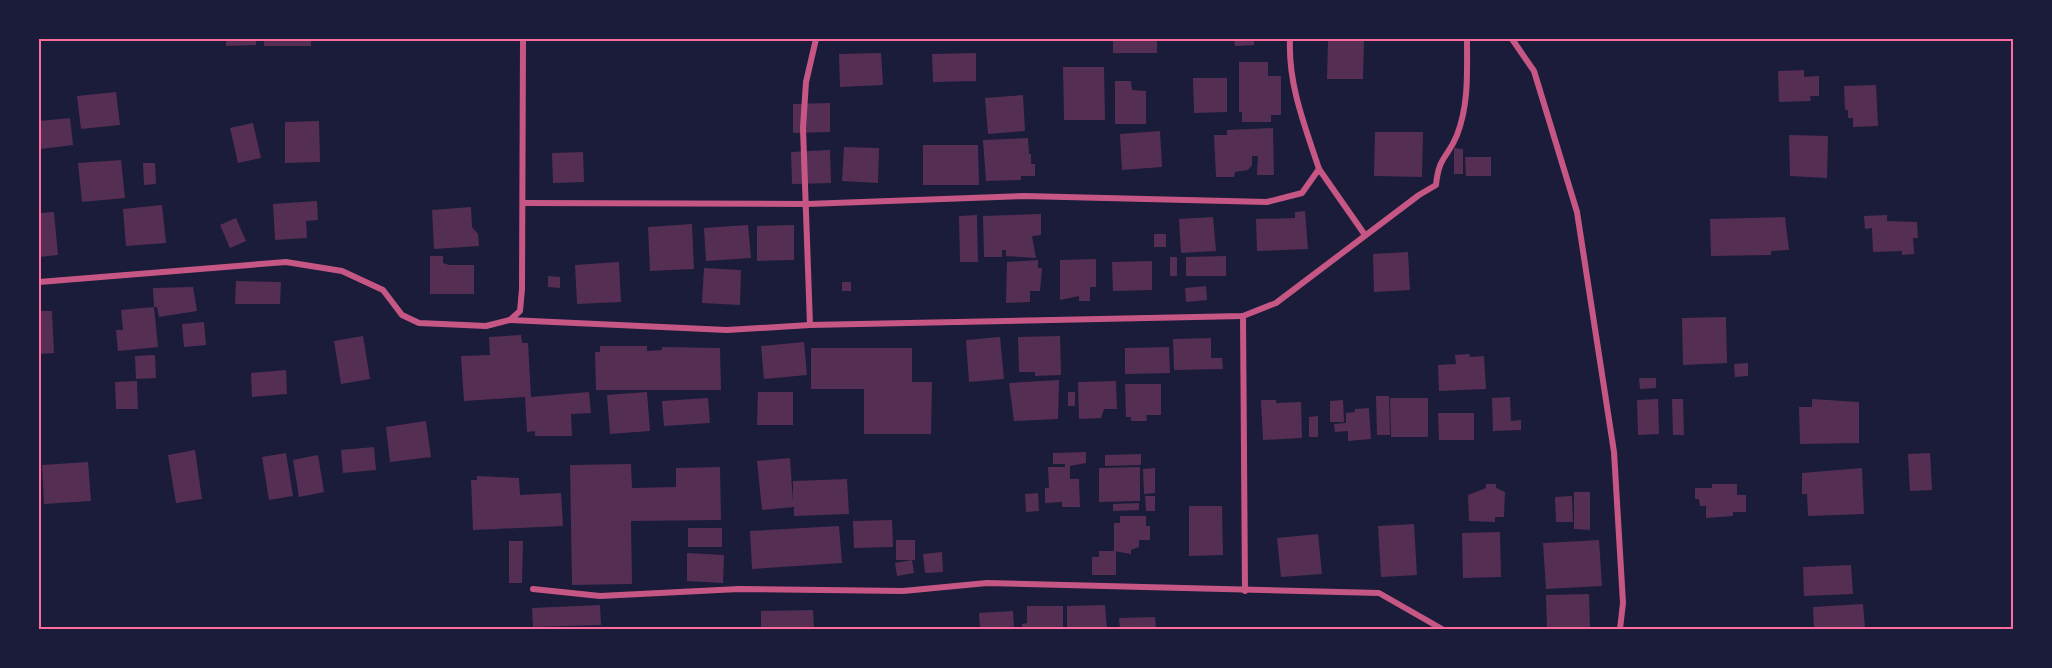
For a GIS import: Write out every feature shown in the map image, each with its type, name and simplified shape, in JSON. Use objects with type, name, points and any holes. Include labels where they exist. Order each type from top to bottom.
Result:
[{"type":"street","points":[[510,320],[520,311],[522,289],[523,39]]},
{"type":"street","points":[[810,325],[803,128],[806,82],[816,39]]},
{"type":"street","points":[[1290,39],[1289,63],[1296,101],[1319,169],[1365,235]]},
{"type":"street","points":[[39,282],[286,262],[342,271],[383,291],[402,315],[419,323],[486,326],[510,320],[727,330],[810,325],[1243,316],[1276,303],[1419,195],[1436,185],[1438,165],[1456,138],[1467,102],[1467,39]]},
{"type":"street","points":[[1512,39],[1534,71],[1577,212],[1614,452],[1623,603],[1620,629]]},
{"type":"street","points":[[523,203],[807,204],[1024,196],[1267,202],[1302,193],[1319,169]]},
{"type":"street","points":[[1243,316],[1245,591]]},
{"type":"street","points":[[533,589],[600,596],[739,589],[903,591],[987,583],[1379,593],[1442,629]]},
{"type":"building","points":[[226,39],[256,39],[256,45],[226,46]]},
{"type":"building","points":[[264,39],[311,39],[311,46],[264,46]]},
{"type":"building","points":[[1113,39],[1157,39],[1157,53],[1113,53]]},
{"type":"building","points":[[1234,39],[1254,39],[1254,45],[1235,46]]},
{"type":"building","points":[[1328,41],[1364,41],[1363,79],[1327,79]]},
{"type":"building","points":[[881,53],[883,85],[840,87],[839,54]]},
{"type":"building","points":[[976,53],[976,81],[933,82],[932,54]]},
{"type":"building","points":[[1239,62],[1268,62],[1268,76],[1281,76],[1281,115],[1271,115],[1271,122],[1242,122],[1242,112],[1239,112]]},
{"type":"building","points":[[1063,67],[1104,67],[1105,120],[1064,120]]},
{"type":"building","points":[[1804,70],[1804,77],[1819,76],[1819,96],[1810,96],[1811,101],[1779,102],[1778,71]]},
{"type":"building","points":[[1193,78],[1227,78],[1227,112],[1194,113]]},
{"type":"building","points":[[1115,81],[1131,81],[1132,90],[1146,91],[1146,124],[1115,124]]},
{"type":"building","points":[[1876,85],[1878,126],[1853,127],[1853,118],[1848,118],[1848,110],[1845,110],[1844,86]]},
{"type":"building","points":[[116,92],[120,125],[81,129],[77,96]]},
{"type":"building","points":[[1023,95],[1025,131],[988,134],[985,98]]},
{"type":"building","points":[[830,103],[830,132],[793,133],[793,104]]},
{"type":"building","points":[[70,118],[73,145],[41,149],[39,121]]},
{"type":"building","points":[[319,121],[320,162],[285,163],[285,122]]},
{"type":"building","points":[[253,123],[261,158],[238,163],[230,128]]},
{"type":"building","points":[[1273,128],[1274,175],[1257,175],[1258,156],[1252,156],[1252,165],[1248,170],[1235,172],[1234,177],[1216,177],[1214,135],[1227,135],[1227,130]]},
{"type":"building","points":[[1160,131],[1162,167],[1122,170],[1120,134]]},
{"type":"building","points":[[1375,132],[1423,132],[1422,177],[1374,176]]},
{"type":"building","points":[[1789,135],[1828,136],[1827,178],[1790,176]]},
{"type":"building","points":[[1028,138],[1031,164],[1035,164],[1035,176],[1021,176],[1021,180],[986,181],[983,140]]},
{"type":"building","points":[[923,145],[978,145],[979,185],[923,185]]},
{"type":"building","points":[[844,147],[879,148],[878,183],[842,181]]},
{"type":"building","points":[[1454,148],[1463,149],[1463,174],[1454,174]]},
{"type":"building","points":[[830,150],[831,183],[792,184],[791,152]]},
{"type":"building","points":[[583,152],[584,182],[553,183],[552,153]]},
{"type":"building","points":[[1465,157],[1491,157],[1491,176],[1466,176]]},
{"type":"building","points":[[121,160],[125,198],[82,202],[78,163]]},
{"type":"building","points":[[143,163],[155,163],[156,184],[144,185]]},
{"type":"building","points":[[317,201],[318,220],[306,221],[307,238],[275,240],[273,204]]},
{"type":"building","points":[[162,205],[166,243],[126,246],[123,209]]},
{"type":"building","points":[[471,207],[472,227],[478,234],[479,246],[434,249],[432,210]]},
{"type":"building","points":[[1305,211],[1308,249],[1257,251],[1256,219],[1295,218],[1295,212]]},
{"type":"building","points":[[54,212],[58,255],[39,257],[39,213]]},
{"type":"building","points":[[1041,214],[1041,235],[1032,236],[1036,258],[1006,256],[1006,250],[1002,250],[1002,257],[984,257],[983,216]]},
{"type":"building","points":[[977,215],[978,262],[960,262],[959,216]]},
{"type":"building","points":[[1887,215],[1887,221],[1917,222],[1918,238],[1913,238],[1914,254],[1902,255],[1902,251],[1873,252],[1872,228],[1865,229],[1864,216]]},
{"type":"building","points":[[1213,217],[1216,251],[1181,253],[1179,219]]},
{"type":"building","points":[[1785,217],[1789,250],[1771,251],[1771,255],[1711,256],[1710,219]]},
{"type":"building","points":[[236,218],[246,241],[230,248],[220,225]]},
{"type":"building","points":[[692,224],[694,269],[650,271],[648,227]]},
{"type":"building","points":[[748,225],[751,258],[706,261],[704,228]]},
{"type":"building","points":[[794,225],[794,260],[757,261],[757,226]]},
{"type":"building","points":[[1154,234],[1166,234],[1166,247],[1154,247]]},
{"type":"building","points":[[1408,252],[1410,290],[1374,292],[1373,254]]},
{"type":"building","points":[[430,256],[443,256],[443,263],[449,265],[474,265],[474,294],[430,294]]},
{"type":"building","points":[[1226,256],[1226,276],[1186,276],[1186,257]]},
{"type":"building","points":[[1170,257],[1177,257],[1177,276],[1170,276]]},
{"type":"building","points":[[1096,259],[1096,287],[1090,287],[1090,301],[1079,301],[1079,296],[1060,300],[1060,260]]},
{"type":"building","points":[[1038,260],[1038,268],[1042,268],[1040,291],[1030,291],[1030,302],[1006,303],[1007,262]]},
{"type":"building","points":[[1152,261],[1152,290],[1113,291],[1112,262]]},
{"type":"building","points":[[619,262],[621,302],[577,304],[575,265]]},
{"type":"building","points":[[704,268],[741,270],[740,305],[702,303]]},
{"type":"building","points":[[548,276],[560,277],[560,288],[548,287]]},
{"type":"building","points":[[236,281],[281,282],[280,304],[235,304]]},
{"type":"building","points":[[842,282],[851,282],[851,291],[842,291]]},
{"type":"building","points":[[1206,286],[1207,300],[1186,302],[1185,288]]},
{"type":"building","points":[[193,287],[197,311],[159,317],[157,307],[154,307],[153,288]]},
{"type":"building","points":[[154,307],[158,347],[118,351],[116,330],[123,330],[121,310]]},
{"type":"building","points":[[39,311],[52,311],[54,353],[39,354]]},
{"type":"building","points":[[1726,317],[1727,363],[1683,365],[1682,318]]},
{"type":"building","points":[[204,322],[206,345],[184,347],[182,324]]},
{"type":"building","points":[[521,335],[522,343],[528,343],[531,397],[589,392],[591,413],[571,414],[572,436],[535,436],[535,431],[527,432],[525,397],[464,401],[461,356],[490,355],[489,337]]},
{"type":"building","points":[[363,336],[370,379],[341,384],[334,341]]},
{"type":"building","points":[[1060,336],[1061,375],[1035,376],[1035,372],[1019,372],[1018,337]]},
{"type":"building","points":[[1000,337],[1004,379],[969,382],[966,340]]},
{"type":"building","points":[[1211,338],[1211,358],[1222,358],[1223,369],[1174,370],[1173,339]]},
{"type":"building","points":[[804,342],[807,375],[764,379],[761,346]]},
{"type":"building","points":[[600,346],[647,346],[647,351],[662,350],[662,347],[720,348],[721,390],[596,390],[595,352],[600,352]]},
{"type":"building","points":[[1169,347],[1170,373],[1125,374],[1125,348]]},
{"type":"building","points":[[811,348],[912,348],[912,382],[932,382],[931,434],[864,434],[864,389],[811,389]]},
{"type":"building","points":[[1469,354],[1470,357],[1484,356],[1486,389],[1439,391],[1438,365],[1456,364],[1455,355]]},
{"type":"building","points":[[155,355],[156,378],[136,379],[135,356]]},
{"type":"building","points":[[1748,363],[1748,376],[1735,377],[1734,364]]},
{"type":"building","points":[[286,370],[287,394],[252,397],[251,373]]},
{"type":"building","points":[[1639,378],[1656,378],[1656,388],[1640,389]]},
{"type":"building","points":[[1059,380],[1058,419],[1014,421],[1009,383]]},
{"type":"building","points":[[137,381],[138,409],[116,409],[115,382]]},
{"type":"building","points":[[1116,381],[1117,409],[1104,409],[1101,418],[1079,419],[1078,382]]},
{"type":"building","points":[[1125,384],[1161,384],[1161,415],[1146,415],[1147,421],[1131,421],[1131,417],[1126,417]]},
{"type":"building","points":[[647,392],[650,431],[610,434],[607,395]]},
{"type":"building","points":[[758,392],[793,392],[793,425],[757,425]]},
{"type":"building","points":[[1068,392],[1075,392],[1075,406],[1068,406]]},
{"type":"building","points":[[1376,396],[1389,396],[1390,435],[1377,435]]},
{"type":"building","points":[[1510,397],[1511,421],[1521,420],[1521,430],[1493,431],[1492,398]]},
{"type":"building","points":[[708,398],[710,423],[664,426],[662,401]]},
{"type":"building","points":[[1390,398],[1428,398],[1428,437],[1391,437]]},
{"type":"building","points":[[1658,399],[1659,434],[1638,435],[1637,400]]},
{"type":"building","points":[[1672,399],[1683,399],[1684,435],[1673,435]]},
{"type":"building","points":[[1812,399],[1859,402],[1859,443],[1800,444],[1799,407],[1812,407]]},
{"type":"building","points":[[1261,400],[1276,400],[1276,403],[1301,402],[1302,438],[1263,440]]},
{"type":"building","points":[[1343,400],[1344,422],[1330,422],[1330,401]]},
{"type":"building","points":[[1369,408],[1371,439],[1348,441],[1348,431],[1335,432],[1334,424],[1346,423],[1346,413],[1355,412],[1355,409]]},
{"type":"building","points":[[1438,413],[1474,413],[1474,440],[1439,440]]},
{"type":"building","points":[[1318,416],[1318,437],[1309,437],[1309,417]]},
{"type":"building","points":[[426,421],[431,457],[390,462],[386,427]]},
{"type":"building","points":[[374,447],[376,470],[343,473],[341,450]]},
{"type":"building","points":[[195,450],[202,499],[176,503],[168,455]]},
{"type":"building","points":[[1086,452],[1086,463],[1070,466],[1070,479],[1079,479],[1080,507],[1062,507],[1062,502],[1045,503],[1045,488],[1049,488],[1048,467],[1065,467],[1065,464],[1053,464],[1053,453]]},
{"type":"building","points":[[286,453],[293,496],[269,500],[262,457]]},
{"type":"building","points":[[1930,453],[1932,490],[1910,491],[1908,454]]},
{"type":"building","points":[[1141,454],[1141,465],[1105,466],[1105,455]]},
{"type":"building","points":[[318,455],[324,492],[299,497],[293,460]]},
{"type":"building","points":[[790,458],[793,502],[793,481],[847,479],[849,514],[794,516],[794,507],[762,510],[757,461]]},
{"type":"building","points":[[88,462],[91,501],[44,504],[42,465]]},
{"type":"building","points":[[631,464],[632,488],[676,487],[676,468],[720,467],[721,520],[631,521],[632,584],[572,585],[570,465]]},
{"type":"building","points":[[1140,467],[1140,501],[1099,502],[1099,468]]},
{"type":"building","points":[[1155,468],[1155,493],[1144,494],[1143,469]]},
{"type":"building","points":[[1862,468],[1864,514],[1808,516],[1807,494],[1802,494],[1802,473]]},
{"type":"building","points":[[477,476],[519,478],[520,495],[561,493],[563,526],[473,530],[471,480],[477,480]]},
{"type":"building","points":[[1486,484],[1496,484],[1496,488],[1505,492],[1504,517],[1495,517],[1495,522],[1469,521],[1468,495],[1486,488]]},
{"type":"building","points":[[1712,484],[1737,484],[1737,495],[1746,495],[1746,512],[1733,512],[1733,516],[1706,518],[1706,506],[1700,506],[1699,499],[1695,499],[1695,488],[1712,488]]},
{"type":"building","points":[[1574,492],[1590,492],[1590,530],[1574,529]]},
{"type":"building","points":[[1038,493],[1039,511],[1026,512],[1025,494]]},
{"type":"building","points":[[1145,496],[1155,496],[1155,511],[1146,511]]},
{"type":"building","points":[[1572,496],[1573,522],[1556,522],[1555,497]]},
{"type":"building","points":[[1139,503],[1139,510],[1113,511],[1113,504]]},
{"type":"building","points":[[1189,506],[1222,506],[1223,555],[1189,556]]},
{"type":"building","points":[[1120,516],[1146,516],[1146,526],[1150,526],[1150,540],[1139,540],[1139,547],[1131,550],[1131,554],[1114,551],[1114,523],[1120,523]]},
{"type":"building","points":[[892,520],[893,547],[854,548],[853,521]]},
{"type":"building","points":[[1414,524],[1417,575],[1381,577],[1378,526]]},
{"type":"building","points":[[839,526],[842,563],[752,569],[750,531]]},
{"type":"building","points":[[688,528],[722,528],[722,547],[688,547]]},
{"type":"building","points":[[1500,532],[1501,577],[1463,578],[1462,533]]},
{"type":"building","points":[[1318,534],[1322,574],[1281,577],[1277,538]]},
{"type":"building","points":[[896,540],[915,540],[915,560],[896,560]]},
{"type":"building","points":[[1599,540],[1602,586],[1546,589],[1543,543]]},
{"type":"building","points":[[509,541],[523,541],[522,583],[509,583]]},
{"type":"building","points":[[1099,551],[1116,551],[1116,575],[1092,575],[1092,557],[1099,557]]},
{"type":"building","points":[[942,552],[943,572],[925,573],[923,554]]},
{"type":"building","points":[[687,553],[724,555],[723,583],[687,581]]},
{"type":"building","points":[[912,560],[914,573],[897,576],[895,563]]},
{"type":"building","points":[[1851,565],[1853,594],[1804,596],[1803,567]]},
{"type":"building","points":[[1589,594],[1590,629],[1547,629],[1546,595]]},
{"type":"building","points":[[1863,604],[1865,629],[1814,629],[1813,607]]},
{"type":"building","points":[[600,605],[601,625],[533,627],[532,608]]},
{"type":"building","points":[[1105,605],[1107,629],[1067,629],[1067,606]]},
{"type":"building","points":[[1027,606],[1063,606],[1063,629],[1022,629],[1022,624],[1027,623]]},
{"type":"building","points":[[813,610],[814,629],[761,629],[761,611]]},
{"type":"building","points":[[1013,611],[1014,629],[980,629],[979,613]]},
{"type":"building","points":[[1155,617],[1156,629],[1120,629],[1119,618]]}]
